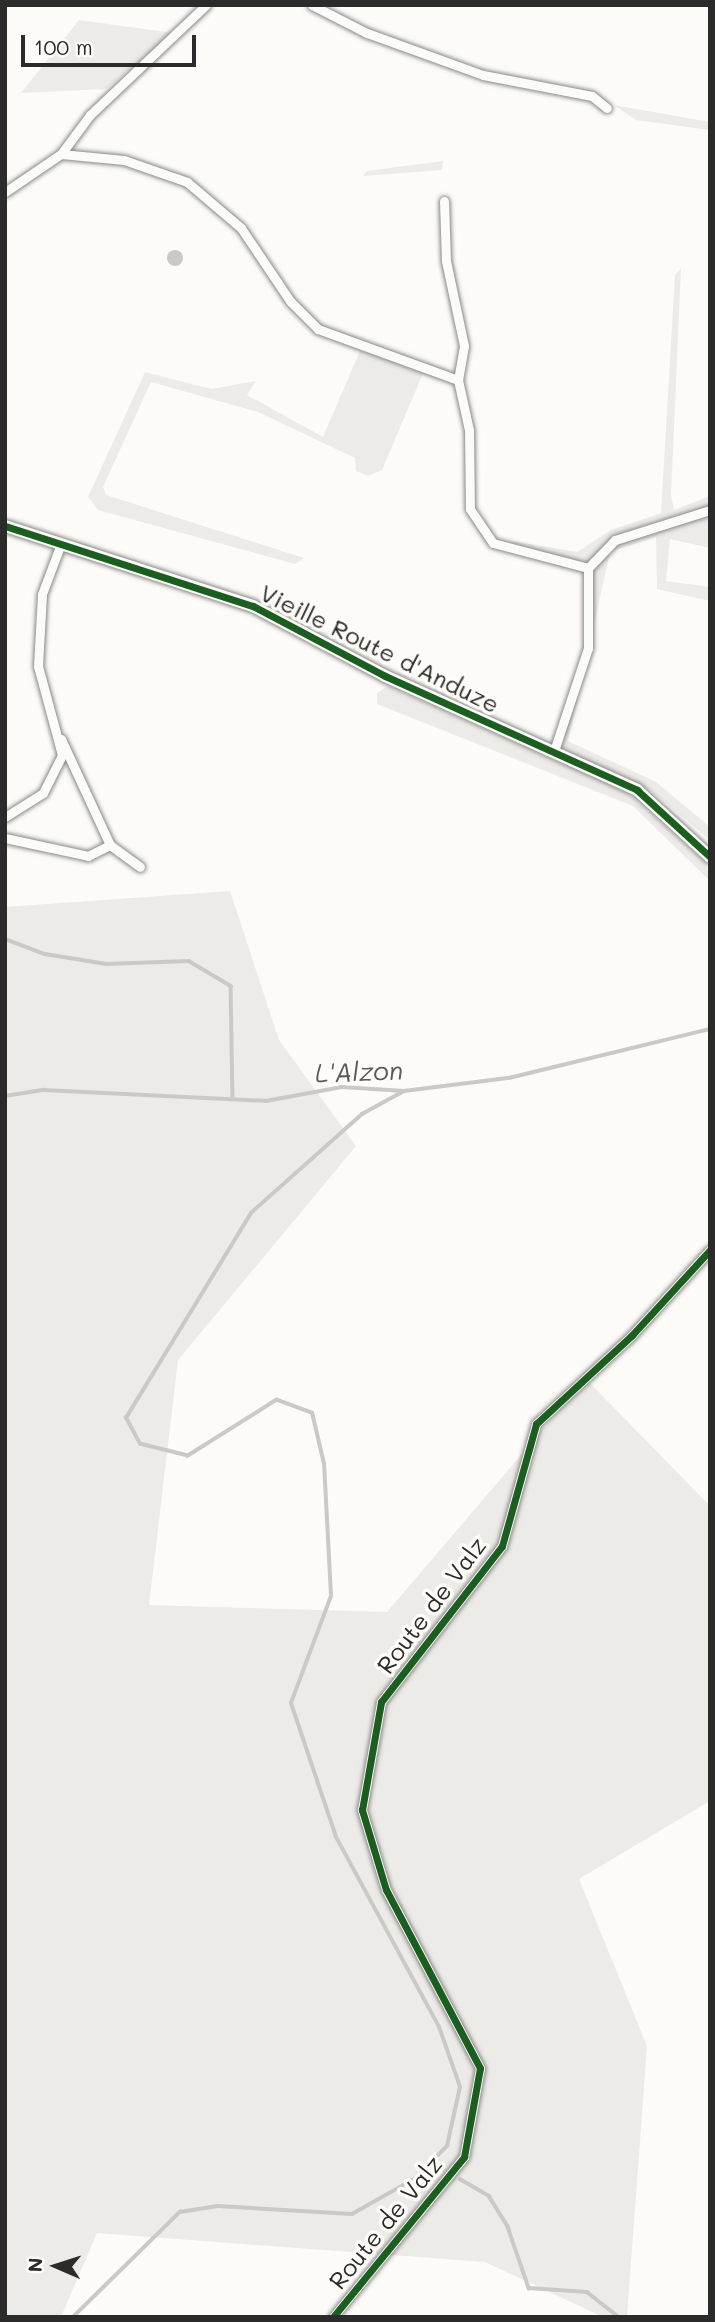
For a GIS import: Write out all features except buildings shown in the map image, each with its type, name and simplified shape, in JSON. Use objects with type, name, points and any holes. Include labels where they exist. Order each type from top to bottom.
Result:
[{"type":"street","points":[[5,192],[61,154],[90,115],[206,5]]},
{"type":"street","points":[[312,5],[367,33],[483,75],[592,96],[607,108]]},
{"type":"street","points":[[61,154],[124,160],[187,182],[241,228],[290,302],[318,329],[458,380]]},
{"type":"street","points":[[444,201],[446,261],[464,345],[458,380],[468,430],[469,499],[483,533],[505,548],[588,568]]},
{"type":"street","points":[[554,751],[587,648],[588,568],[615,540],[710,510]]},
{"type":"street","name":"Vieille Route d'Anduze","points":[[5,526],[253,606],[385,676],[637,790],[710,857]]},
{"type":"street","points":[[60,545],[42,594],[38,666],[60,737],[110,845],[141,867]]},
{"type":"street","points":[[5,817],[56,777],[60,737]]},
{"type":"street","points":[[5,838],[88,856],[110,845]]},
{"type":"street","name":"Route de Valz","points":[[333,2317],[464,2157],[480,2068],[386,1890],[362,1810],[381,1702],[502,1546],[536,1424],[632,1335],[710,1250]]},
{"type":"shaded area","points":[[79,20],[173,33],[106,89],[21,93]]},
{"type":"shaded area","points":[[614,105],[710,122],[710,130],[636,120]]},
{"type":"shaded area","points":[[443,161],[442,170],[363,176],[367,171]]},
{"type":"shaded area","points":[[172,250],[178,250],[183,258],[181,264],[172,266],[167,261],[167,255]]},
{"type":"shaded area","points":[[681,268],[671,495],[674,510],[710,496],[710,548],[670,539],[666,581],[710,587],[710,601],[657,589],[656,537],[610,552],[568,741],[656,782],[710,827],[710,840],[649,789],[556,745],[588,648],[588,568],[511,550],[512,541],[577,552],[611,530],[661,513],[675,275]]},
{"type":"shaded area","points":[[360,351],[424,371],[382,470],[368,476],[356,471],[355,458],[258,412],[151,382],[103,487],[106,495],[304,558],[295,564],[98,510],[88,497],[145,372],[211,389],[256,381],[247,395],[323,437]]},
{"type":"shaded area","points":[[388,686],[629,794],[706,863],[710,881],[633,806],[377,704],[377,693]]},
{"type":"shaded area","points":[[230,891],[279,1040],[356,1146],[178,1360],[149,1605],[387,1612],[586,1379],[710,1506],[710,1801],[579,1879],[647,2046],[627,2317],[603,2317],[485,2262],[97,2233],[61,2317],[5,2317],[5,907]]},
{"type":"waterway","points":[[5,939],[45,954],[106,964],[189,961],[231,986],[233,1098]]},
{"type":"waterway","name":"L'Alzon","points":[[5,1096],[44,1090],[266,1101],[342,1087],[404,1091],[509,1078],[710,1029]]},
{"type":"waterway","points":[[73,2317],[180,2212],[218,2206],[352,2214],[414,2179],[447,2146],[460,2087],[439,2027],[336,1837],[291,1703],[331,1596],[324,1464],[312,1413],[277,1400],[188,1456],[140,1444],[126,1418],[251,1213],[362,1114],[404,1091]]},
{"type":"waterway","points":[[433,2162],[443,2169]]},
{"type":"waterway","points":[[460,2179],[489,2196],[508,2227],[529,2288],[587,2292],[619,2317]]},
{"type":"cycle path","points":[[5,526],[253,606],[385,676],[637,790],[710,857]]},
{"type":"cycle path","points":[[333,2317],[464,2157],[480,2068],[386,1890],[362,1810],[381,1702],[502,1546],[536,1424],[632,1335],[710,1250]]}]
